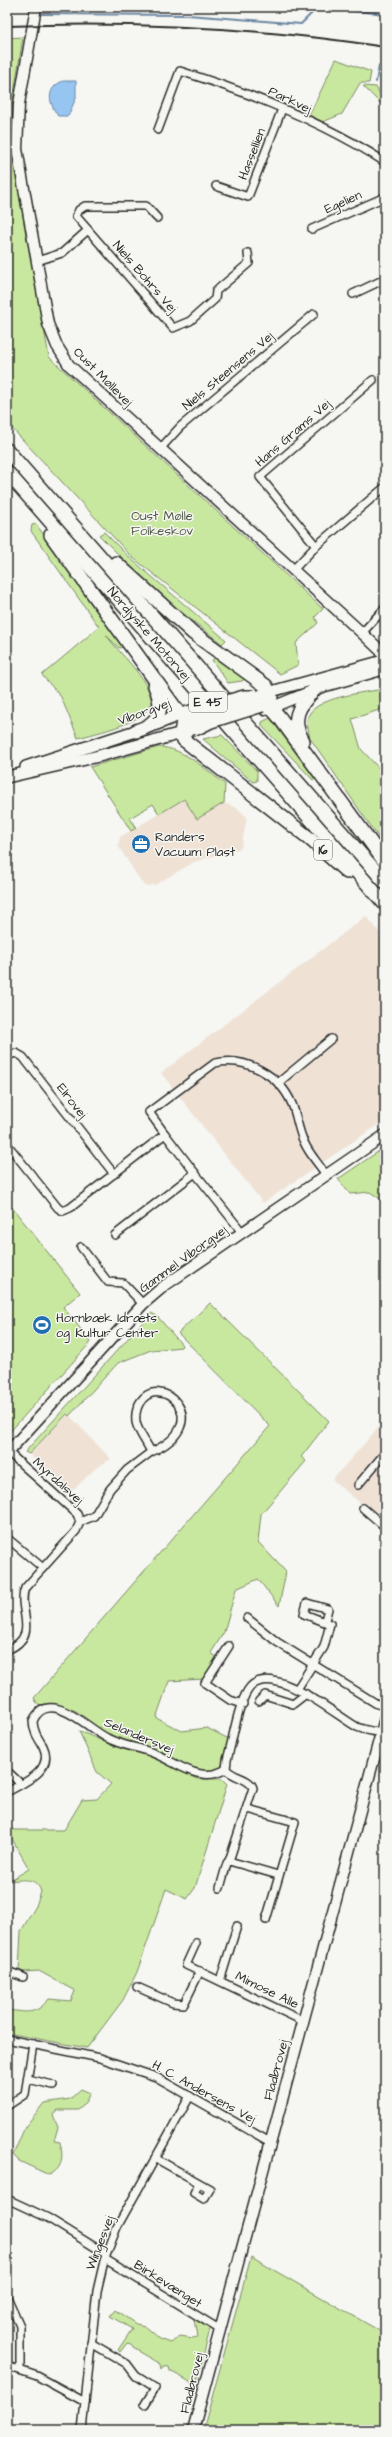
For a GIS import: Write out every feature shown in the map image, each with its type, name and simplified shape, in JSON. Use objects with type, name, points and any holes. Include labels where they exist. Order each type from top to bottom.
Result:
[{"type":"highway","points":[[7,442],[97,543],[143,589],[193,633],[266,686],[264,701],[327,782],[385,862]]},
{"type":"highway","name":"Nordjyske Motorvej","points":[[7,450],[385,882]]},
{"type":"highway","name":"Nordjyske Motorvej","points":[[7,472],[385,904]]},
{"type":"highway","points":[[7,481],[53,537],[186,722],[211,721],[264,701]]},
{"type":"highway","points":[[136,731],[146,728],[153,722],[160,706],[160,698],[148,669]]},
{"type":"highway","points":[[314,690],[299,707],[296,714],[296,724],[299,735],[327,782]]},
{"type":"highway","name":"16","points":[[186,722],[188,743],[314,842],[340,865],[385,914]]},
{"type":"main road","name":"Oust Møllevej","points":[[36,7],[17,123],[17,149],[48,324],[57,346],[69,365],[362,632],[381,651],[385,660]]},
{"type":"main road","name":"Viborgvej","points":[[264,701],[385,660]]},
{"type":"main road","name":"Viborgvej","points":[[7,776],[92,757],[186,722],[244,696],[264,701],[314,690],[385,669]]},
{"type":"main road","name":"Viborgvej","points":[[7,776],[44,760],[136,731],[186,722]]},
{"type":"main road","name":"Gammel Viborgvej","points":[[8,1452],[143,1304],[164,1286],[385,1135]]},
{"type":"main road","name":"Fladbrovej","points":[[193,2430],[385,1718]]},
{"type":"street","name":"Parkvej","points":[[158,130],[180,71],[230,87],[282,109],[334,134],[385,162]]},
{"type":"street","name":"Hassellien","points":[[216,186],[248,197],[282,109]]},
{"type":"street","name":"Egelien","points":[[312,229],[385,197]]},
{"type":"street","name":"Niels Bohrs Vej","points":[[157,218],[146,206],[85,206],[79,210],[76,216],[174,328],[190,320],[214,299],[216,291],[249,263],[248,253]]},
{"type":"street","points":[[37,261],[62,253],[88,230]]},
{"type":"street","points":[[353,294],[385,278]]},
{"type":"street","name":"Niels Steensens Vej","points":[[160,449],[180,427],[314,314]]},
{"type":"street","name":"Hans Grams Vej","points":[[316,546],[260,477],[373,380]]},
{"type":"street","points":[[293,570],[316,546],[385,487]]},
{"type":"street","points":[[362,632],[385,608]]},
{"type":"street","points":[[278,1083],[331,1039]]},
{"type":"street","name":"Elrovej","points":[[7,1056],[16,1053],[23,1057],[114,1174]]},
{"type":"street","points":[[242,1232],[149,1112],[215,1063],[225,1060],[254,1066],[278,1083],[292,1103],[304,1143],[326,1175]]},
{"type":"street","points":[[7,1144],[58,1208],[63,1211],[165,1134]]},
{"type":"street","points":[[115,1235],[195,1172]]},
{"type":"street","points":[[81,1247],[108,1282],[123,1283],[143,1304]]},
{"type":"street","points":[[80,1522],[94,1516],[110,1489],[127,1470],[151,1452],[172,1441],[180,1430],[183,1418],[179,1404],[171,1396],[163,1393],[152,1394],[142,1400],[136,1411],[136,1423],[151,1452]]},
{"type":"street","name":"Myrdalsvej","points":[[7,1650],[20,1641],[26,1630],[27,1622],[24,1591],[76,1531],[80,1522],[77,1514],[8,1452]]},
{"type":"street","points":[[358,1486],[385,1453]]},
{"type":"street","points":[[363,1508],[385,1527]]},
{"type":"street","points":[[7,1538],[43,1568]]},
{"type":"street","points":[[247,1618],[277,1642],[376,1704],[385,1706]]},
{"type":"street","points":[[298,1689],[324,1647],[330,1624],[325,1620]]},
{"type":"street","points":[[229,1646],[205,1683],[230,1700],[243,1704]]},
{"type":"street","points":[[220,1888],[227,1863],[230,1861],[248,1809],[253,1786],[232,1775],[226,1770],[227,1760],[243,1704],[250,1687],[260,1681],[270,1680],[298,1689],[358,1727],[380,1734]]},
{"type":"street","points":[[258,1701],[266,1695],[293,1704],[306,1694]]},
{"type":"street","name":"Selandersvej","points":[[7,1792],[37,1774],[43,1766],[45,1752],[34,1730],[32,1721],[41,1711],[50,1708],[68,1713],[112,1741],[154,1753],[183,1769],[209,1776],[218,1775],[226,1770]]},
{"type":"street","points":[[7,1771],[21,1784]]},
{"type":"street","points":[[248,1809],[295,1822],[278,1874],[266,1920]]},
{"type":"street","points":[[230,1861],[278,1874]]},
{"type":"street","name":"Mimose Alle","points":[[220,1981],[237,1926]]},
{"type":"street","name":"Mimose Alle","points":[[196,1943],[186,1965],[303,2021]]},
{"type":"street","points":[[7,1971],[23,1977]]},
{"type":"street","points":[[137,1987],[173,2003],[184,2004],[200,1971]]},
{"type":"street","name":"H. C. Andersens Vej","points":[[7,2039],[100,2058],[128,2066],[156,2077],[270,2142]]},
{"type":"street","points":[[7,2106],[25,2094],[33,2044]]},
{"type":"street","points":[[28,2079],[53,2085]]},
{"type":"street","name":"Wingesvej","points":[[82,2430],[97,2291],[106,2256],[117,2228],[190,2096]]},
{"type":"street","points":[[155,2158],[200,2183]]},
{"type":"street","name":"Birkevænget","points":[[7,2199],[48,2218],[219,2330]]},
{"type":"street","points":[[7,2297],[20,2326],[20,2369]]},
{"type":"street","points":[[91,2343],[127,2364],[136,2376],[155,2388],[145,2404]]},
{"type":"street","points":[[7,2366],[20,2369],[37,2376],[85,2402]]},
{"type":"shaded area","points":[[184,799],[197,819],[224,803],[237,808],[247,817],[241,848],[194,862],[155,885],[144,886],[118,846],[120,837]]},
{"type":"shaded area","points":[[366,916],[385,938],[385,1120],[263,1203],[161,1073]]},
{"type":"shaded area","points":[[68,1414],[111,1459],[96,1468],[70,1493],[29,1454]]},
{"type":"shaded area","points":[[385,1420],[385,1523],[332,1480]]},
{"type":"green space","name":"Oust Mølle Folkeskov","points":[[23,37],[8,131],[49,357],[323,609],[315,617],[318,623],[296,643],[298,665],[280,674],[132,557],[7,423],[7,38]]},
{"type":"green space","points":[[336,59],[371,72],[369,83],[360,83],[342,114],[320,123],[308,118]]},
{"type":"green space","points":[[363,86],[376,87],[385,103],[385,108]]},
{"type":"green space","points":[[36,524],[124,647],[119,648],[106,635],[137,671],[148,690],[151,703],[147,710],[130,722],[78,738],[61,697],[42,675],[99,627],[31,531],[32,525]]},
{"type":"green space","points":[[104,532],[130,558],[226,640],[222,644],[157,593],[99,535]]},
{"type":"green space","points":[[217,657],[246,678],[242,681],[228,683],[212,660]]},
{"type":"green space","points":[[385,689],[385,708],[352,719],[361,749],[385,775],[385,847],[310,738],[307,720],[310,712],[328,701],[353,694]]},
{"type":"green space","points":[[270,718],[315,779],[313,780],[262,726],[262,722]]},
{"type":"green space","points":[[222,735],[257,771],[257,781],[253,782],[203,739]]},
{"type":"green space","points":[[159,747],[168,748],[186,755],[225,784],[224,803],[197,819],[184,799],[159,814],[153,804],[130,818],[136,828],[131,831],[90,767]]},
{"type":"green space","points":[[385,1147],[385,1202],[370,1192],[350,1194],[338,1179]]},
{"type":"green space","name":"Hornbæk Idræts og Kultur Center","points":[[7,1201],[80,1293],[63,1307],[91,1342],[7,1435]]},
{"type":"green space","points":[[210,1303],[329,1421],[301,1457],[306,1461],[261,1514],[258,1542],[286,1572],[279,1606],[258,1579],[236,1589],[224,1632],[211,1653],[217,1657],[204,1679],[169,1681],[156,1718],[182,1731],[207,1728],[229,1739],[221,1769],[218,1772],[199,1772],[105,1735],[76,1711],[51,1704],[39,1706],[34,1698],[270,1426],[178,1333]]},
{"type":"green space","points":[[151,1313],[157,1316],[182,1345],[181,1347],[151,1350],[118,1363],[69,1416],[67,1414],[29,1454],[25,1452]]},
{"type":"green space","points":[[79,1731],[115,1746],[149,1756],[197,1779],[222,1779],[227,1784],[195,1888],[187,1899],[166,1889],[137,1972],[123,2000],[87,2048],[7,2033],[7,2010],[30,2012],[39,2008],[49,1999],[71,2001],[75,1991],[39,1971],[24,1972],[19,1970],[21,1931],[36,1906],[41,1892],[39,1887],[33,1881],[9,1881],[29,1869],[7,1830],[7,1825],[14,1830],[64,1830],[82,1800],[97,1799],[111,1784],[97,1772]]},
{"type":"green space","points":[[81,2089],[90,2093],[84,2105],[78,2110],[58,2110],[53,2116],[58,2127],[54,2141],[60,2142],[62,2152],[60,2165],[57,2169],[49,2175],[19,2161],[13,2155],[25,2127],[44,2103],[70,2099]]},
{"type":"green space","points":[[251,2257],[385,2334],[385,2430],[203,2430]]},
{"type":"green space","points":[[115,2310],[136,2324],[145,2326],[160,2339],[171,2343],[180,2336],[193,2338],[197,2337],[194,2319],[210,2329],[196,2385],[170,2371],[169,2367],[164,2366],[162,2369],[161,2364],[133,2348],[131,2344],[127,2343],[120,2352],[118,2350],[132,2329],[110,2316]]},
{"type":"water","points":[[63,81],[76,81],[76,98],[68,116],[58,116],[52,106],[50,96],[54,87]]},
{"type":"waterway","points":[[42,14],[188,15],[301,24],[317,8],[377,13],[385,17]]},
{"type":"waterway","points":[[376,82],[379,66]]},
{"type":"waterway","points":[[380,89],[385,98]]},
{"type":"railway","points":[[7,26],[102,24],[149,25],[291,35],[385,47]]},
{"type":"place","name":"Randers Vacuum Plast","points":[[141,844]]},
{"type":"place","name":"Hornbæk Idræts og Kultur Center","points":[[42,1325]]}]
